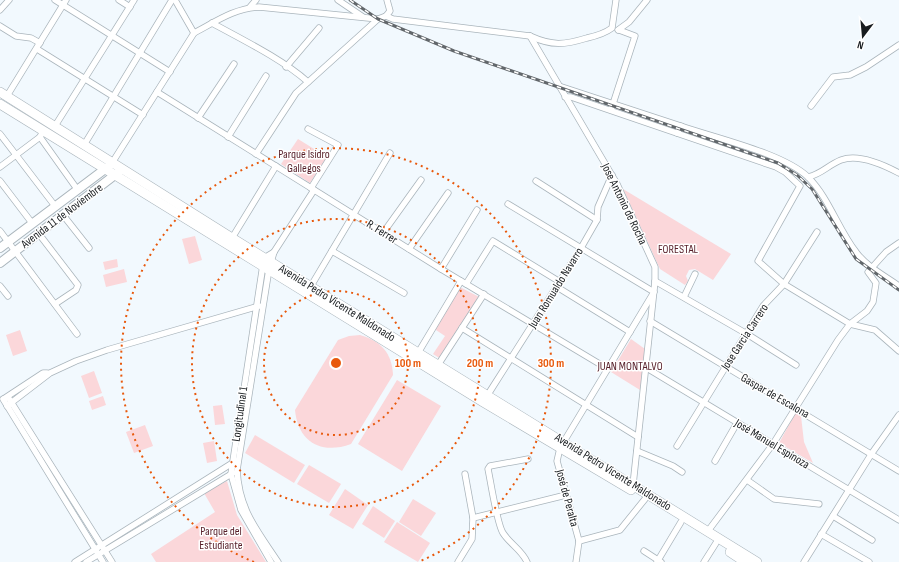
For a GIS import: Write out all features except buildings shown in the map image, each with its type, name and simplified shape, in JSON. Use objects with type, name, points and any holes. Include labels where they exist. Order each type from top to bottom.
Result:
[{"type":"main road","name":"Avenida Pedro Vicente Maldonado","points":[[3,94],[84,145],[109,166]]},
{"type":"main road","name":"Avenida Pedro Vicente Maldonado","points":[[0,104],[41,134],[109,166],[232,238],[267,264],[310,286],[438,365],[745,562]]},
{"type":"main road","name":"Avenida 11 de Noviembre","points":[[0,248],[109,166]]},
{"type":"main road","name":"Avenida Pedro Vicente Maldonado","points":[[120,172],[562,445],[633,484],[757,562]]},
{"type":"main road","name":"Avenida 11 de Noviembre","points":[[0,263],[120,172]]},
{"type":"street","points":[[0,10],[9,0]]},
{"type":"street","points":[[55,0],[65,3],[112,36],[170,72]]},
{"type":"street","points":[[119,0],[130,7]]},
{"type":"street","points":[[55,126],[134,0]]},
{"type":"street","points":[[84,145],[174,0],[194,33]]},
{"type":"street","points":[[250,7],[256,0]]},
{"type":"street","points":[[256,154],[296,93],[378,19],[386,16],[390,11],[387,0]]},
{"type":"street","points":[[386,16],[393,19],[530,36],[543,42],[566,44],[605,33],[612,28],[616,0]]},
{"type":"street","points":[[619,30],[629,22],[646,0]]},
{"type":"street","points":[[337,15],[341,10],[339,1]]},
{"type":"street","points":[[339,1],[365,18]]},
{"type":"street","points":[[3,94],[37,49],[65,3]]},
{"type":"street","points":[[109,166],[194,33],[212,23],[230,14],[250,7],[378,19]]},
{"type":"street","points":[[212,23],[286,67],[308,82]]},
{"type":"street","points":[[0,26],[16,36],[31,38],[40,43]]},
{"type":"street","points":[[286,67],[319,28]]},
{"type":"street","points":[[611,110],[635,36],[612,28]]},
{"type":"street","name":"Jose Antonio de Rocha","points":[[530,36],[612,175],[655,267],[654,292],[633,484]]},
{"type":"street","points":[[810,106],[833,77],[850,75],[866,67],[899,45]]},
{"type":"street","points":[[37,49],[143,114]]},
{"type":"street","points":[[198,118],[234,64]]},
{"type":"street","points":[[228,136],[266,76]]},
{"type":"street","points":[[559,86],[785,162],[808,177],[823,198],[856,253],[872,267],[899,286]]},
{"type":"street","name":"R. Ferrer","points":[[157,92],[463,283],[534,323],[608,369]]},
{"type":"street","points":[[565,96],[611,110],[776,167],[785,172],[800,186],[758,261],[784,284],[850,324],[874,330],[899,351]]},
{"type":"street","points":[[677,133],[681,126]]},
{"type":"street","name":"Longitudinal 1","points":[[272,562],[240,510],[232,473],[267,264],[338,145],[308,129]]},
{"type":"street","points":[[0,134],[55,206]]},
{"type":"street","points":[[0,167],[41,134],[77,189]]},
{"type":"street","points":[[310,286],[390,152]]},
{"type":"street","points":[[808,177],[821,174],[830,166],[850,158],[868,160],[899,173]]},
{"type":"street","points":[[232,238],[276,166]]},
{"type":"street","name":"Juan Romualdo Navarro","points":[[487,396],[581,248],[597,220],[598,207],[612,175]]},
{"type":"street","points":[[383,233],[421,180]]},
{"type":"street","points":[[0,181],[32,223]]},
{"type":"street","points":[[536,181],[597,220]]},
{"type":"street","points":[[409,249],[448,193]]},
{"type":"street","points":[[508,204],[654,292]]},
{"type":"street","points":[[441,269],[477,210]]},
{"type":"street","points":[[63,215],[89,248]]},
{"type":"street","points":[[0,231],[76,334]]},
{"type":"street","name":"Jose Garcia Carrero","points":[[677,446],[763,306],[784,284],[817,232]]},
{"type":"street","points":[[39,234],[78,286],[76,290],[55,304]]},
{"type":"street","points":[[418,353],[463,283],[493,241],[630,332]]},
{"type":"street","points":[[708,531],[773,444],[850,324],[867,311],[873,302],[876,283],[868,272],[886,252],[899,243]]},
{"type":"street","points":[[332,251],[404,293]]},
{"type":"street","points":[[684,297],[695,274]]},
{"type":"street","points":[[655,281],[747,334],[796,365]]},
{"type":"street","points":[[0,286],[8,296]]},
{"type":"street","name":"José de Peralta","points":[[576,562],[579,541],[557,461],[562,445],[654,292]]},
{"type":"street","points":[[438,365],[484,294]]},
{"type":"street","points":[[9,404],[50,373],[107,350],[260,305]]},
{"type":"street","name":"Longitudinal 1","points":[[260,305],[237,470],[239,490],[245,511],[278,562]]},
{"type":"street","name":"Gaspar de Escalona","points":[[650,321],[899,471]]},
{"type":"street","points":[[462,328],[585,406],[638,437]]},
{"type":"street","name":"José Manuel Espinoza","points":[[645,368],[899,520]]},
{"type":"street","points":[[50,373],[44,373],[4,399],[9,404],[71,497],[112,562]]},
{"type":"street","points":[[9,404],[103,562]]},
{"type":"street","points":[[804,562],[872,454],[899,415]]},
{"type":"street","points":[[715,461],[737,423]]},
{"type":"street","points":[[637,451],[673,466],[682,472]]},
{"type":"street","points":[[76,562],[97,552],[239,459]]},
{"type":"street","points":[[527,562],[502,532],[488,468],[528,459]]},
{"type":"street","points":[[103,548],[237,470]]},
{"type":"street","points":[[458,562],[472,539],[473,518],[465,474]]},
{"type":"street","points":[[747,480],[774,499],[819,504]]},
{"type":"street","points":[[473,518],[566,495]]},
{"type":"street","points":[[65,500],[71,497]]},
{"type":"street","points":[[579,541],[620,530],[645,499]]},
{"type":"street","points":[[833,516],[872,540]]},
{"type":"street","points":[[644,550],[659,561],[681,522]]},
{"type":"street","points":[[821,534],[869,562]]},
{"type":"street","points":[[704,562],[716,544]]},
{"type":"street","points":[[86,562],[97,552]]},
{"type":"green space","name":"Parque Isidro Gallegos","points":[[298,139],[327,157],[310,183],[281,164]]},
{"type":"green space","name":"FORESTAL","points":[[623,189],[731,254],[713,280],[695,269],[689,270],[686,276],[688,281],[685,285],[660,269]]},
{"type":"green space","points":[[195,236],[202,260],[189,264],[182,239]]},
{"type":"green space","points":[[117,259],[118,267],[105,270],[103,262]]},
{"type":"green space","points":[[124,269],[127,282],[106,287],[103,275]]},
{"type":"green space","points":[[458,286],[483,299],[444,361],[433,354],[445,336],[433,328]]},
{"type":"green space","points":[[20,330],[27,351],[13,356],[6,335]]},
{"type":"green space","points":[[360,335],[374,341],[384,349],[388,354],[393,375],[351,444],[330,448],[321,447],[306,438],[297,421],[295,410],[338,340],[349,336]]},
{"type":"green space","name":"JUAN MONTALVO","points":[[631,339],[645,349],[640,390],[611,372]]},
{"type":"green space","points":[[94,371],[102,393],[89,398],[81,376]]},
{"type":"green space","points":[[397,380],[441,406],[402,471],[358,444]]},
{"type":"green space","points":[[103,396],[106,405],[92,410],[89,401]]},
{"type":"green space","points":[[222,405],[225,424],[215,425],[213,406]]},
{"type":"green space","points":[[796,412],[801,416],[804,442],[813,463],[779,443]]},
{"type":"green space","points":[[145,425],[153,446],[134,453],[126,432]]},
{"type":"green space","points":[[255,435],[305,465],[294,483],[245,453]]},
{"type":"green space","points":[[214,441],[217,461],[207,463],[203,443]]},
{"type":"green space","points":[[309,465],[341,484],[329,503],[297,484]]},
{"type":"green space","name":"Parque del Estudiante","points":[[227,481],[237,515],[266,562],[156,562],[151,554],[215,512],[204,493]]},
{"type":"green space","points":[[345,489],[368,505],[353,529],[329,515]]},
{"type":"green space","points":[[413,499],[436,513],[421,536],[399,522]]},
{"type":"green space","points":[[373,506],[395,521],[384,538],[362,524]]},
{"type":"green space","points":[[397,522],[430,543],[418,562],[384,542]]},
{"type":"railway","points":[[350,0],[378,19],[454,51],[778,163],[797,175],[812,189],[856,259],[899,290]]}]
